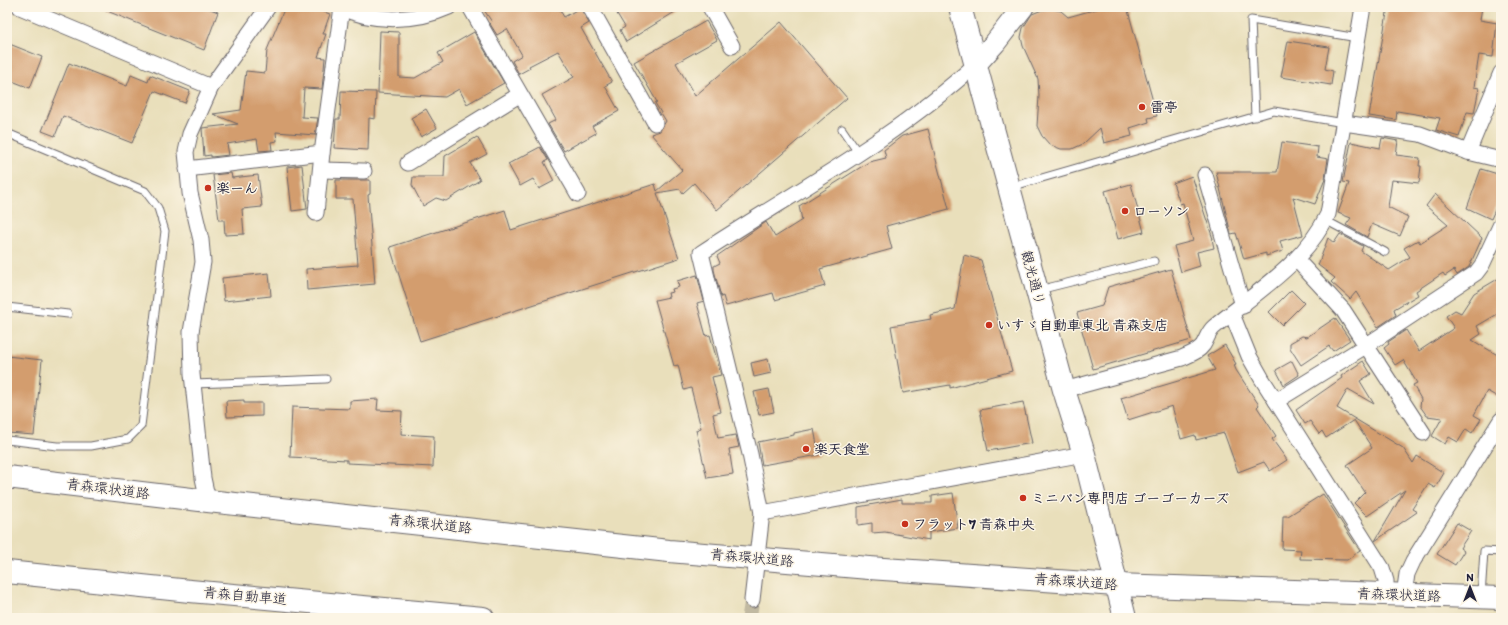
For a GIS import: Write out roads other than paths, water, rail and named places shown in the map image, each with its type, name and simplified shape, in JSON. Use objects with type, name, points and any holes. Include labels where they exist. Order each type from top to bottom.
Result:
[{"type":"highway","name":"観光通り","points":[[960,7],[1064,390],[1084,454],[1125,618]]},
{"type":"highway","name":"青森環状道路","points":[[7,477],[208,501],[669,551],[1116,585],[1491,598]]},
{"type":"highway","name":"青森自動車道","points":[[7,572],[190,591],[483,618]]},
{"type":"street","points":[[20,7],[211,87]]},
{"type":"street","points":[[208,501],[200,454],[192,374],[191,332],[203,262],[201,240],[190,192],[186,152],[190,134],[211,87],[268,7]]},
{"type":"street","points":[[316,213],[322,153],[341,7],[369,16],[394,18],[436,13],[449,7]]},
{"type":"street","points":[[470,7],[578,194]]},
{"type":"street","points":[[590,7],[655,123]]},
{"type":"street","points":[[710,7],[732,46]]},
{"type":"street","points":[[752,600],[762,513],[745,431],[700,253],[859,154],[948,89],[976,64],[996,43],[1023,7]]},
{"type":"street","points":[[1064,390],[1182,358],[1194,352],[1203,345],[1213,328],[1238,310],[1296,259],[1312,242],[1325,220],[1333,190],[1363,7]]},
{"type":"street","points":[[1468,152],[1501,73]]},
{"type":"street","points":[[408,163],[519,94]]},
{"type":"street","points":[[1344,123],[1420,134],[1468,152],[1501,160]]},
{"type":"street","points":[[187,169],[322,153]]},
{"type":"street","points":[[321,170],[364,172]]},
{"type":"street","points":[[1205,174],[1249,356],[1382,568],[1386,582],[1395,595],[1413,561],[1501,420]]},
{"type":"street","points":[[1276,401],[1367,345],[1476,273],[1499,233]]},
{"type":"street","points":[[1296,259],[1343,310],[1423,433]]},
{"type":"street","points":[[762,513],[1084,454]]},
{"type":"lane","points":[[1255,117],[1251,20],[1358,38]]},
{"type":"lane","points":[[1009,188],[1274,111],[1344,123]]},
{"type":"lane","points":[[842,129],[859,154]]},
{"type":"lane","points":[[7,133],[145,191],[158,208],[165,231],[141,426],[128,439],[91,446],[57,446],[7,440]]},
{"type":"lane","points":[[1325,220],[1385,252]]},
{"type":"lane","points":[[1037,291],[1058,284],[1154,261]]},
{"type":"lane","points":[[7,307],[68,314]]},
{"type":"lane","points":[[194,384],[326,379]]},
{"type":"lane","points":[[1491,598],[1484,551],[1501,552]]},
{"type":"tunnel","points":[[749,618],[752,600]]},
{"type":"place","name":"雷亭","points":[[1142,107]]},
{"type":"place","name":"楽ーん","points":[[208,188]]},
{"type":"place","name":"ローソン","points":[[1125,211]]},
{"type":"place","name":"いすゞ自動車東北 青森支店","points":[[989,325]]},
{"type":"place","name":"楽天食堂","points":[[806,449]]},
{"type":"place","name":"ミニバン専門店 ゴーゴーカーズ","points":[[1023,498]]},
{"type":"place","name":"フラット7 青森中央","points":[[905,524]]}]
